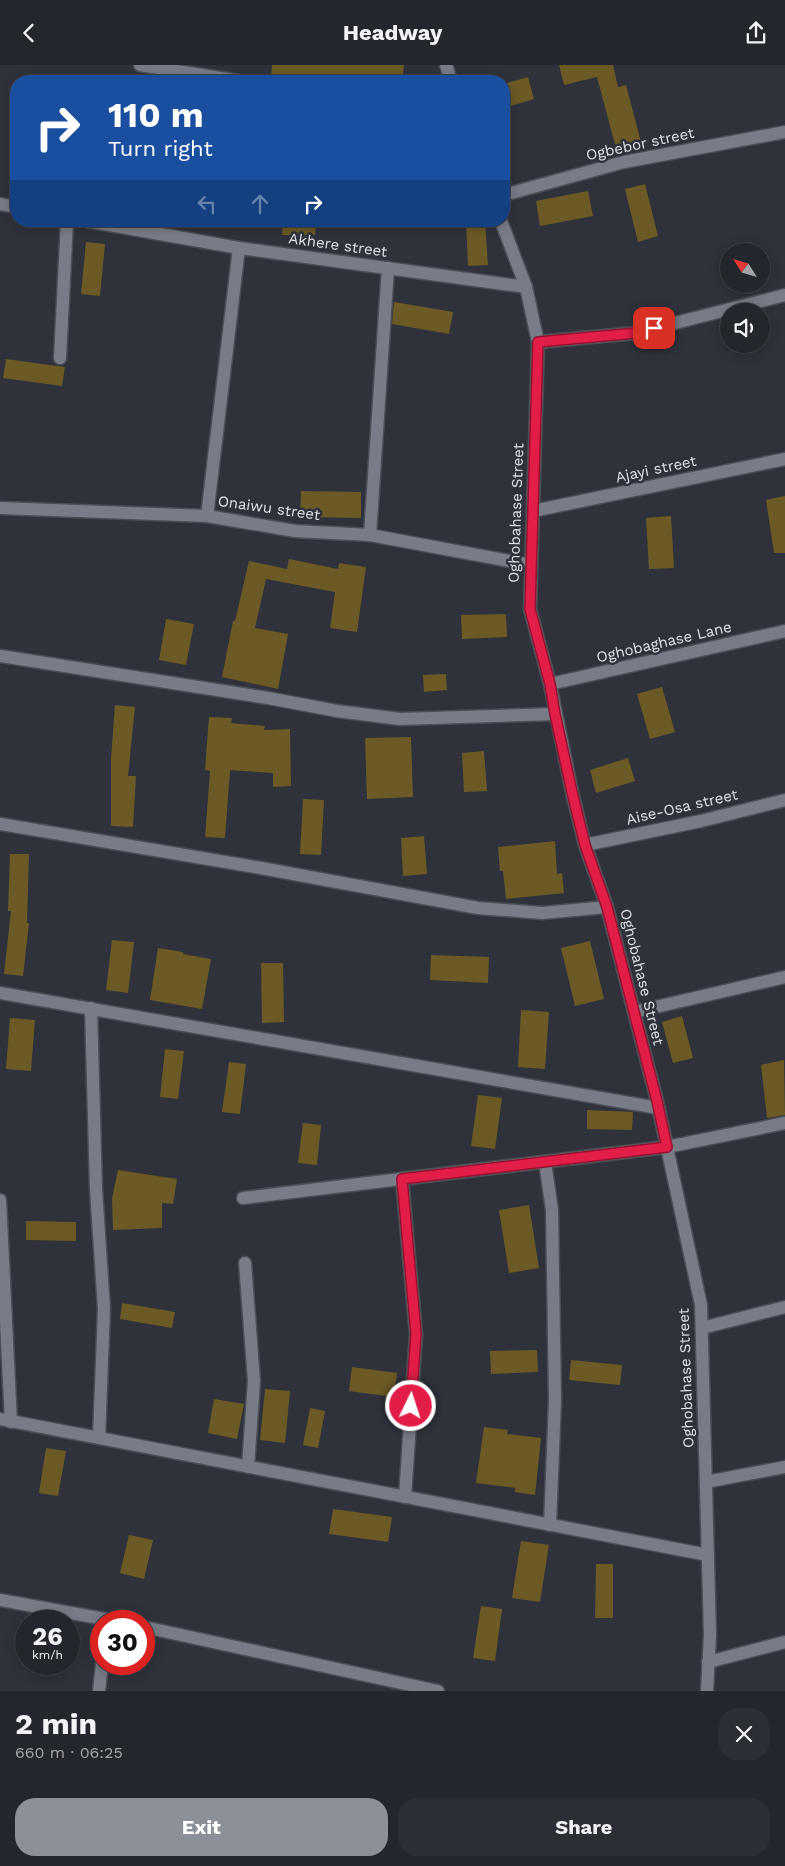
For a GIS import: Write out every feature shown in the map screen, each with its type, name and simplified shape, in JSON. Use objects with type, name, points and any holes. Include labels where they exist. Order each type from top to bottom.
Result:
[{"type":"street","points":[[140,65],[202,75]]},
{"type":"street","name":"Ogbebor street","points":[[510,193],[624,161],[785,132]]},
{"type":"street","points":[[60,358],[67,227]]},
{"type":"street","name":"Akhere street","points":[[121,227],[239,248],[526,287]]},
{"type":"street","name":"Oghobahase Street","points":[[503,227],[526,287],[538,342],[530,609],[550,684],[585,845],[607,907],[658,1108],[701,1305],[710,1635],[707,1691]]},
{"type":"street","points":[[207,516],[239,248]]},
{"type":"street","points":[[370,535],[388,268]]},
{"type":"street","points":[[538,342],[636,333],[785,295]]},
{"type":"street","name":"Ajayi street","points":[[533,511],[785,459]]},
{"type":"street","name":"Onaiwu street","points":[[0,508],[207,516],[295,531],[370,535],[530,565]]},
{"type":"street","name":"Oghobaghase Lane","points":[[550,684],[785,631]]},
{"type":"street","points":[[0,656],[268,698],[337,711],[400,719],[555,714]]},
{"type":"street","name":"Aise-Osa street","points":[[585,845],[701,821],[785,800]]},
{"type":"street","points":[[0,824],[261,868],[478,908],[542,913],[607,907]]},
{"type":"street","points":[[634,1013],[785,977]]},
{"type":"street","points":[[0,993],[658,1108]]},
{"type":"street","points":[[91,1008],[96,1189],[104,1309],[99,1438]]},
{"type":"street","points":[[243,1198],[667,1147],[785,1123]]},
{"type":"street","points":[[545,1161],[552,1210],[555,1400],[550,1525]]},
{"type":"street","points":[[402,1179],[416,1333],[405,1497]]},
{"type":"street","points":[[0,1200],[5,1420],[708,1555]]},
{"type":"street","points":[[245,1263],[254,1381],[248,1467]]},
{"type":"street","points":[[702,1328],[785,1307]]},
{"type":"street","points":[[706,1482],[785,1467]]},
{"type":"street","points":[[0,1600],[90,1617]]},
{"type":"street","points":[[155,1629],[438,1691]]},
{"type":"street","points":[[708,1661],[785,1642]]},
{"type":"street","points":[[99,1691],[101,1675]]},
{"type":"building","points":[[272,65],[404,65],[403,75],[271,75]]},
{"type":"building","points":[[559,65],[613,65],[618,87],[626,85],[641,142],[616,148],[597,77],[564,85]]},
{"type":"building","points":[[528,77],[534,99],[510,106],[510,82]]},
{"type":"building","points":[[645,184],[658,236],[638,242],[625,189]]},
{"type":"building","points":[[588,191],[593,216],[540,226],[536,201]]},
{"type":"building","points":[[283,227],[316,227],[315,235],[282,235]]},
{"type":"building","points":[[466,227],[485,227],[488,265],[468,266]]},
{"type":"building","points":[[86,242],[105,244],[100,296],[81,294]]},
{"type":"building","points":[[394,302],[453,312],[449,334],[392,324]]},
{"type":"building","points":[[6,359],[65,367],[62,386],[3,378]]},
{"type":"building","points":[[301,491],[361,492],[361,518],[300,517]]},
{"type":"building","points":[[785,496],[785,553],[774,553],[766,500]]},
{"type":"building","points":[[671,516],[674,568],[649,569],[646,518]]},
{"type":"building","points":[[289,559],[338,569],[339,563],[366,567],[357,632],[330,628],[335,592],[266,579],[255,628],[288,634],[278,689],[222,677],[233,621],[235,621],[249,561],[287,569]]},
{"type":"building","points":[[506,614],[507,637],[462,639],[461,615]]},
{"type":"building","points":[[166,619],[194,624],[186,665],[159,660]]},
{"type":"building","points":[[446,674],[447,690],[424,692],[423,675]]},
{"type":"building","points":[[662,687],[675,732],[650,739],[637,694]]},
{"type":"building","points":[[115,705],[135,707],[128,776],[136,776],[133,827],[111,826],[111,758]]},
{"type":"building","points":[[209,717],[232,718],[231,723],[265,726],[264,730],[290,729],[291,786],[273,787],[273,773],[230,770],[225,838],[205,837],[210,771],[205,770]]},
{"type":"building","points":[[411,737],[413,797],[367,799],[365,738]]},
{"type":"building","points":[[484,751],[487,791],[464,792],[462,753]]},
{"type":"building","points":[[628,758],[635,781],[596,793],[590,770]]},
{"type":"building","points":[[303,799],[324,800],[321,855],[300,854]]},
{"type":"building","points":[[424,836],[427,874],[403,876],[401,838]]},
{"type":"building","points":[[555,841],[557,874],[562,873],[564,893],[506,899],[503,871],[500,871],[498,847]]},
{"type":"building","points":[[10,854],[29,854],[27,923],[29,923],[23,976],[4,974],[11,911],[8,911]]},
{"type":"building","points":[[112,940],[134,942],[128,993],[106,990]]},
{"type":"building","points":[[590,941],[604,999],[575,1006],[561,948]]},
{"type":"building","points":[[158,948],[211,959],[202,1009],[150,1000]]},
{"type":"building","points":[[431,955],[489,957],[488,983],[430,980]]},
{"type":"building","points":[[261,963],[283,963],[284,1022],[262,1023]]},
{"type":"building","points":[[521,1010],[549,1012],[545,1069],[518,1067]]},
{"type":"building","points":[[682,1016],[693,1058],[673,1063],[662,1022]]},
{"type":"building","points":[[10,1018],[35,1020],[31,1071],[6,1069]]},
{"type":"building","points":[[165,1049],[184,1051],[178,1099],[160,1097]]},
{"type":"building","points":[[784,1060],[785,1115],[767,1118],[761,1065]]},
{"type":"building","points":[[229,1062],[246,1064],[240,1114],[222,1112]]},
{"type":"building","points":[[478,1095],[502,1098],[495,1149],[471,1146]]},
{"type":"building","points":[[587,1110],[633,1112],[632,1130],[587,1129]]},
{"type":"building","points":[[303,1123],[321,1125],[317,1165],[298,1163]]},
{"type":"building","points":[[118,1170],[177,1179],[173,1204],[162,1203],[162,1228],[113,1230],[112,1198]]},
{"type":"building","points":[[529,1205],[539,1268],[509,1273],[499,1210]]},
{"type":"building","points":[[26,1221],[76,1222],[76,1241],[26,1240]]},
{"type":"building","points":[[122,1303],[175,1312],[172,1328],[120,1319]]},
{"type":"building","points":[[537,1350],[538,1372],[491,1374],[490,1351]]},
{"type":"building","points":[[571,1360],[622,1365],[620,1385],[569,1380]]},
{"type":"building","points":[[352,1367],[397,1373],[394,1397],[349,1391]]},
{"type":"building","points":[[265,1389],[290,1391],[285,1443],[260,1440]]},
{"type":"building","points":[[214,1399],[244,1404],[237,1439],[208,1433]]},
{"type":"building","points":[[310,1408],[325,1411],[318,1448],[303,1445]]},
{"type":"building","points":[[484,1427],[508,1430],[507,1434],[541,1438],[535,1495],[515,1492],[515,1488],[476,1483]]},
{"type":"building","points":[[46,1448],[66,1451],[58,1496],[39,1493]]},
{"type":"building","points":[[333,1509],[392,1517],[388,1542],[329,1534]]},
{"type":"building","points":[[129,1535],[153,1540],[144,1579],[120,1573]]},
{"type":"building","points":[[521,1541],[549,1545],[540,1602],[512,1598]]},
{"type":"building","points":[[596,1564],[613,1564],[613,1618],[595,1618]]},
{"type":"building","points":[[481,1606],[502,1609],[495,1661],[473,1658]]},
{"type":"route","points":[[411,1406],[416,1333],[402,1179],[667,1147],[607,907],[585,845],[550,684],[530,609],[538,342],[636,333],[654,328]]}]
